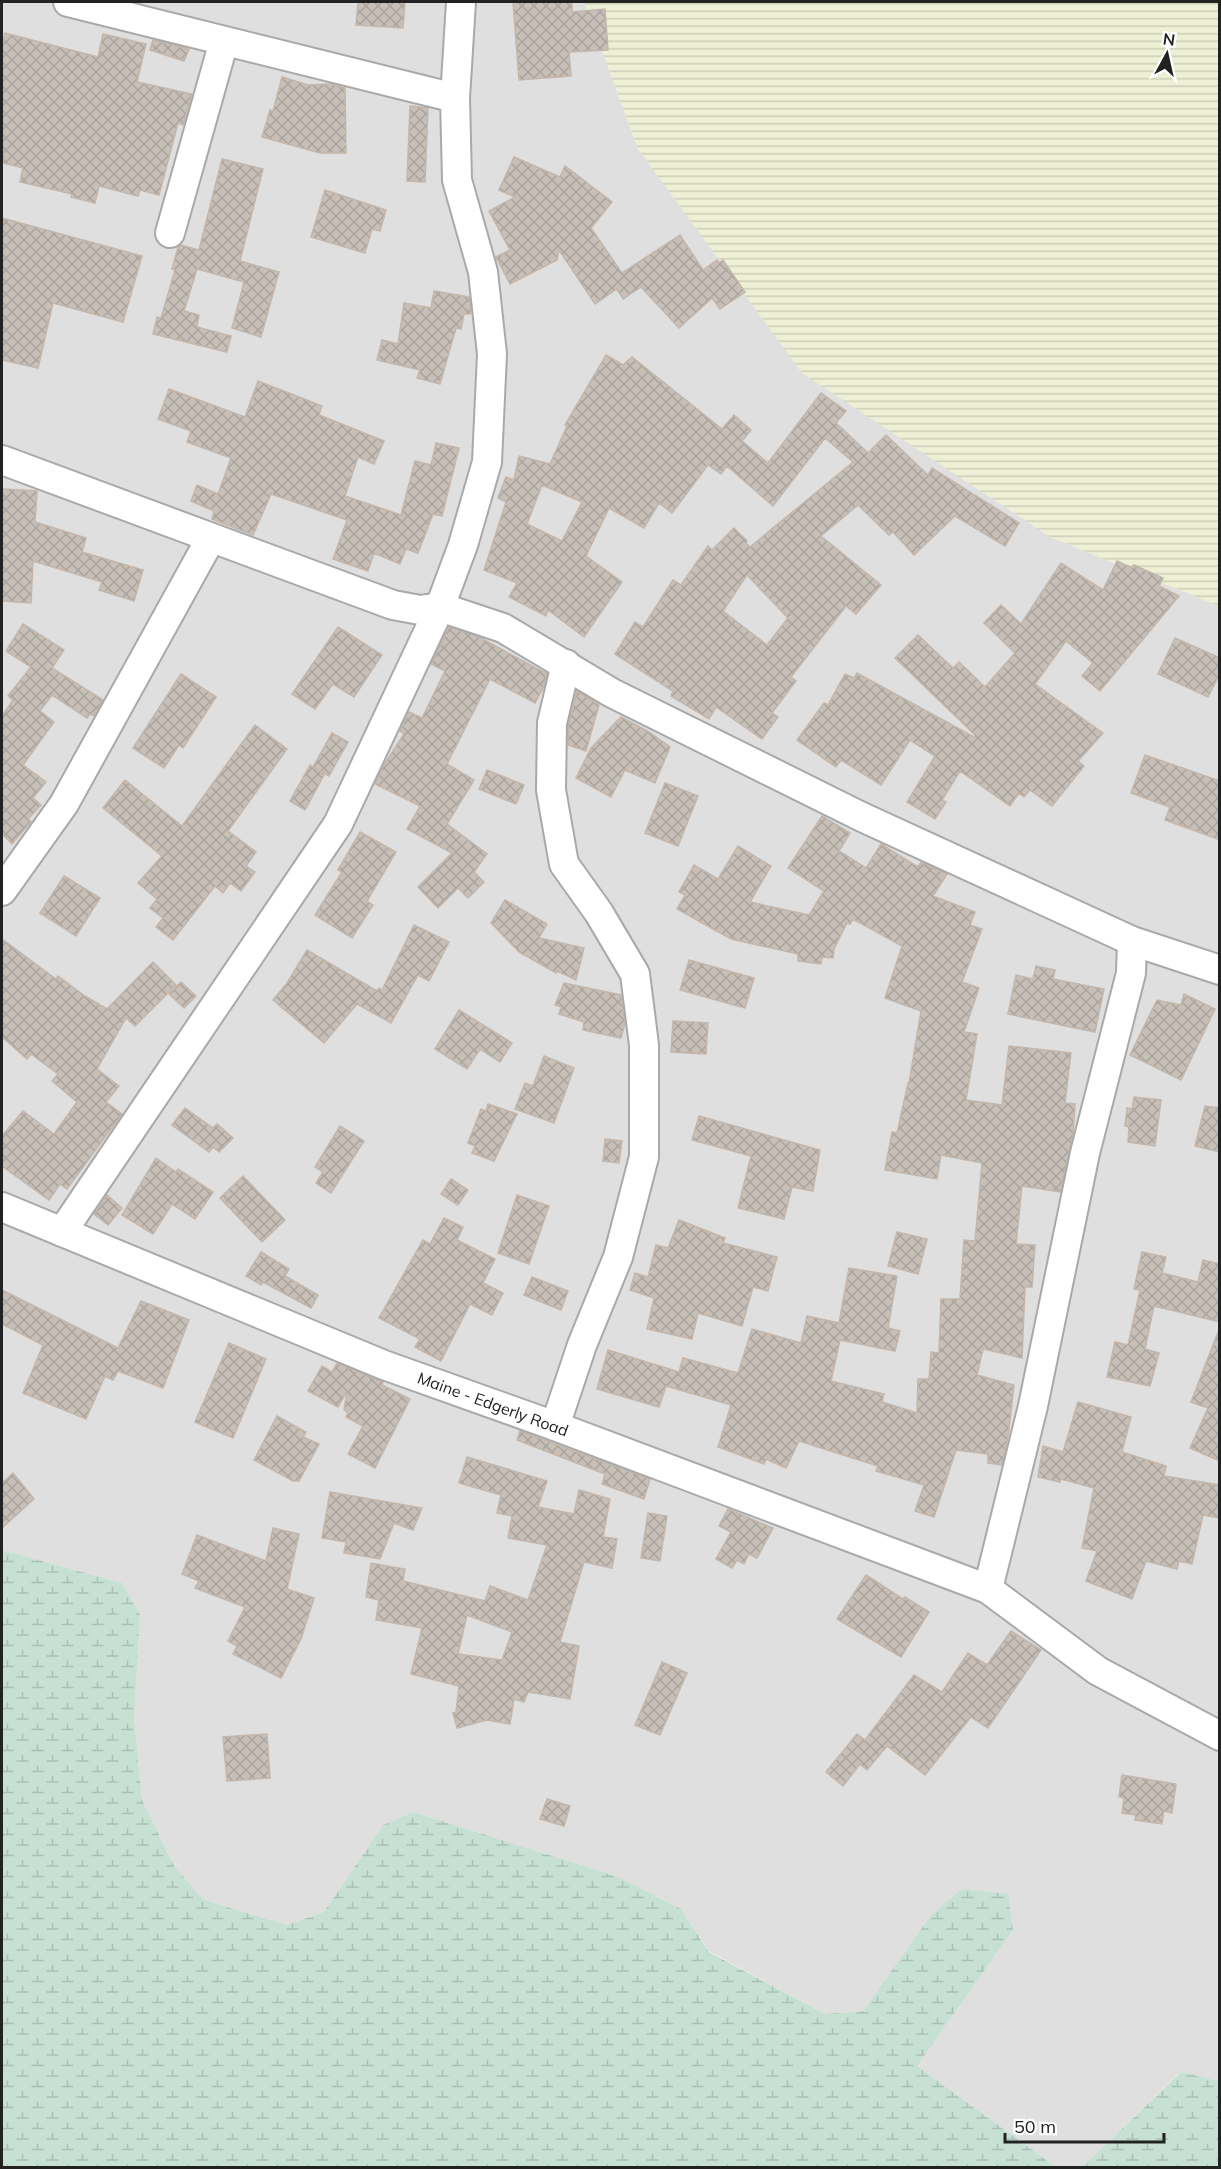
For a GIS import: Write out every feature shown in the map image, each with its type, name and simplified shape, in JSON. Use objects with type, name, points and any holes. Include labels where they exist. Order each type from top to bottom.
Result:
[{"type":"street","points":[[68,2],[454,98]]},
{"type":"street","points":[[62,1232],[338,824],[440,608],[463,545],[488,462],[492,354],[483,272],[457,180],[454,98],[461,2]]},
{"type":"street","points":[[170,233],[224,41]]},
{"type":"street","points":[[2,460],[393,605],[420,610],[440,608],[503,628],[612,693],[862,817],[1132,941],[1220,970]]},
{"type":"street","points":[[2,891],[64,804],[211,538]]},
{"type":"street","points":[[555,1426],[582,1345],[618,1257],[644,1156],[644,1045],[635,974],[599,913],[564,864],[551,790],[552,723],[566,664]]},
{"type":"street","points":[[988,1589],[1033,1406],[1085,1153],[1131,973],[1132,941]]},
{"type":"street","name":"Maine - Edgerly Road","points":[[2,1207],[384,1365],[555,1426],[988,1589],[1098,1671],[1220,1736]]},
{"type":"shaded area","points":[[2,2],[584,2],[638,149],[1050,537],[1219,606],[1219,2081],[1180,2072],[1082,2167],[1056,2167],[917,2066],[1013,1930],[931,1915],[863,2011],[825,2014],[709,1951],[681,1909],[616,1876],[413,1812],[383,1825],[324,1912],[287,1925],[204,1900],[174,1866],[142,1800],[134,1717],[140,1614],[122,1583],[2,1550]]},
{"type":"green space","points":[[584,2],[1219,2],[1219,606],[1050,537],[802,373],[638,149]]},
{"type":"green space","points":[[2,1550],[122,1583],[140,1614],[134,1717],[142,1800],[174,1866],[204,1900],[287,1925],[324,1912],[383,1825],[413,1812],[616,1876],[681,1909],[709,1952],[825,2014],[863,2011],[931,1915],[962,1889],[1008,1894],[1013,1930],[917,2066],[1056,2167],[2,2167]]},
{"type":"green space","points":[[1181,2072],[1219,2081],[1219,2167],[1082,2167]]},
{"type":"building","points":[[358,2],[405,2],[403,28],[356,25]]},
{"type":"building","points":[[513,2],[572,2],[572,12],[605,9],[608,50],[569,52],[571,76],[519,80]]},
{"type":"building","points":[[5,33],[98,57],[103,34],[146,44],[137,82],[192,94],[183,125],[178,123],[159,195],[140,190],[138,196],[99,186],[95,203],[71,197],[72,194],[20,182],[23,168],[3,163],[4,157],[2,156],[2,46]]},
{"type":"building","points":[[153,40],[189,49],[184,61],[150,50]]},
{"type":"building","points":[[282,77],[308,85],[331,84],[345,88],[346,153],[320,153],[262,137],[270,110],[273,111]]},
{"type":"building","points":[[410,106],[428,108],[425,182],[407,181]]},
{"type":"building","points":[[514,157],[560,177],[565,166],[612,202],[591,228],[622,273],[680,235],[703,270],[717,260],[719,263],[723,260],[745,292],[720,309],[712,298],[679,328],[641,287],[623,299],[617,289],[595,304],[559,250],[557,260],[510,284],[496,257],[510,250],[489,211],[515,197],[499,190]]},
{"type":"building","points":[[222,159],[263,169],[240,261],[279,272],[261,337],[232,328],[244,282],[197,269],[184,311],[199,315],[197,327],[231,336],[227,352],[153,334],[157,317],[161,318],[175,270],[172,269],[178,247],[181,245],[199,250]]},
{"type":"building","points":[[325,190],[386,210],[380,231],[372,229],[365,253],[311,237]]},
{"type":"building","points":[[2,218],[142,256],[123,322],[53,303],[38,368],[2,360]]},
{"type":"building","points":[[434,291],[469,297],[471,309],[470,314],[464,314],[461,329],[456,328],[440,384],[417,378],[420,370],[377,360],[382,340],[398,344],[404,303],[431,308]]},
{"type":"building","points":[[606,355],[623,365],[632,357],[722,429],[734,415],[751,430],[742,441],[768,463],[821,393],[846,411],[836,423],[868,453],[886,435],[928,475],[932,468],[1019,523],[1005,546],[955,516],[914,555],[893,532],[889,535],[858,505],[821,536],[881,585],[856,614],[846,606],[791,677],[796,681],[772,713],[778,717],[762,739],[716,707],[709,719],[671,696],[673,691],[615,654],[635,622],[643,627],[673,580],[681,585],[708,546],[712,550],[734,528],[750,547],[853,462],[825,438],[773,506],[727,466],[721,474],[708,465],[672,513],[659,503],[644,528],[609,508],[586,556],[622,582],[584,637],[548,610],[546,616],[509,597],[517,583],[484,570],[506,502],[498,498],[506,477],[514,480],[519,456],[550,464],[567,426],[565,425]],"holes":[[[542,485],[582,502],[562,541],[527,524]],[[747,575],[788,618],[767,645],[723,611]]]},
{"type":"building","points":[[258,381],[322,406],[319,415],[384,441],[374,464],[358,457],[345,496],[401,515],[415,461],[431,465],[436,443],[459,448],[442,516],[433,514],[418,553],[406,549],[400,564],[374,553],[368,571],[333,559],[347,520],[271,494],[253,535],[212,519],[214,511],[191,501],[197,485],[218,494],[231,458],[187,442],[191,431],[158,419],[169,389],[245,417]]},
{"type":"building","points":[[2,489],[37,491],[35,522],[86,538],[82,552],[143,570],[134,601],[99,590],[102,582],[33,561],[31,603],[2,601]]},
{"type":"building","points":[[1117,561],[1132,568],[1134,565],[1163,578],[1159,586],[1179,596],[1100,691],[1082,676],[1093,663],[1066,641],[1035,684],[1103,733],[1078,761],[1084,766],[1052,806],[1030,790],[1024,797],[1019,793],[1010,806],[960,771],[942,800],[946,802],[935,819],[907,802],[935,756],[910,740],[881,785],[841,760],[836,767],[797,740],[824,703],[828,705],[845,674],[854,678],[857,673],[974,737],[975,735],[895,658],[918,635],[953,668],[959,662],[985,687],[1015,653],[984,623],[1001,605],[1021,624],[1061,563],[1103,590]]},
{"type":"building","points":[[23,624],[64,650],[52,668],[103,700],[94,716],[90,714],[87,718],[52,695],[40,711],[54,722],[23,765],[46,782],[33,798],[41,805],[28,819],[31,822],[12,844],[2,834],[2,716],[13,700],[8,696],[31,667],[6,651]]},
{"type":"building","points":[[338,627],[382,655],[354,697],[333,684],[315,709],[292,694]]},
{"type":"building","points":[[449,627],[479,637],[547,674],[544,686],[535,703],[490,679],[447,764],[474,780],[447,824],[487,854],[474,872],[484,882],[468,898],[458,888],[438,908],[418,887],[452,853],[407,829],[420,806],[375,784],[385,763],[404,734],[400,731],[409,712],[422,718],[445,671],[431,664]]},
{"type":"building","points":[[1175,638],[1220,658],[1220,673],[1208,697],[1158,674]]},
{"type":"building","points":[[181,674],[216,697],[183,748],[179,745],[164,768],[133,748]]},
{"type":"building","points":[[577,691],[599,705],[586,751],[568,745],[568,725]]},
{"type":"building","points":[[621,717],[649,732],[670,747],[655,783],[625,770],[611,797],[576,778],[591,748]]},
{"type":"building","points":[[255,725],[287,749],[228,831],[256,852],[246,866],[255,872],[241,891],[230,883],[223,893],[215,886],[173,940],[156,927],[163,918],[150,908],[157,899],[138,883],[162,856],[103,808],[125,780],[182,826]]},
{"type":"building","points":[[332,733],[348,742],[329,776],[313,767]]},
{"type":"building","points":[[1145,755],[1220,781],[1220,840],[1165,820],[1170,807],[1131,793]]},
{"type":"building","points":[[310,765],[324,775],[305,810],[290,801]]},
{"type":"building","points":[[487,770],[524,785],[516,804],[479,789]]},
{"type":"building","points":[[665,783],[698,796],[678,846],[645,833]]},
{"type":"building","points":[[822,816],[850,833],[839,851],[866,868],[881,844],[918,867],[921,862],[947,874],[933,896],[975,912],[970,925],[982,929],[962,982],[979,988],[964,1032],[977,1034],[966,1100],[1002,1105],[1009,1046],[1071,1053],[1065,1103],[1075,1104],[1073,1135],[1060,1192],[1022,1186],[1016,1244],[1035,1245],[1032,1287],[1025,1287],[1022,1358],[983,1349],[977,1375],[1014,1385],[1002,1465],[988,1463],[988,1454],[956,1450],[934,1517],[915,1511],[924,1485],[876,1471],[878,1466],[799,1441],[786,1468],[766,1459],[764,1464],[718,1447],[731,1405],[666,1386],[659,1407],[597,1389],[608,1350],[679,1372],[683,1358],[738,1373],[752,1329],[801,1343],[807,1316],[839,1323],[849,1268],[897,1276],[888,1328],[900,1331],[895,1351],[840,1340],[831,1381],[884,1394],[882,1402],[917,1413],[918,1379],[929,1379],[931,1352],[939,1353],[941,1299],[960,1299],[964,1240],[975,1241],[982,1163],[941,1155],[937,1179],[885,1170],[892,1132],[897,1133],[909,1083],[921,1011],[885,998],[902,946],[853,919],[850,924],[847,923],[834,949],[833,958],[822,957],[821,964],[798,961],[798,954],[731,939],[677,909],[685,895],[679,892],[694,865],[718,879],[738,846],[771,866],[750,902],[809,915],[824,891],[788,868]]},
{"type":"building","points":[[360,832],[396,852],[367,901],[373,905],[352,938],[315,915],[342,872],[338,870]]},
{"type":"building","points":[[64,876],[100,898],[76,936],[40,913]]},
{"type":"building","points":[[505,900],[547,924],[539,938],[584,948],[576,980],[557,971],[556,973],[519,952],[491,923]]},
{"type":"building","points":[[414,925],[449,942],[429,981],[418,975],[391,1023],[357,1004],[324,1043],[273,1000],[287,983],[307,950],[377,991],[379,988],[382,990]]},
{"type":"building","points":[[2,939],[56,979],[58,976],[107,1009],[153,962],[176,985],[135,1026],[126,1018],[97,1069],[119,1086],[106,1102],[122,1114],[67,1189],[60,1184],[49,1200],[2,1166],[2,1136],[23,1111],[54,1134],[77,1102],[52,1081],[58,1074],[31,1054],[27,1059],[2,1037]]},
{"type":"building","points":[[689,960],[754,978],[745,1008],[680,990]]},
{"type":"building","points":[[1036,966],[1055,970],[1053,979],[1104,989],[1095,1032],[1008,1014],[1016,975],[1033,979]]},
{"type":"building","points":[[181,982],[196,996],[184,1008],[169,994]]},
{"type":"building","points":[[564,983],[621,995],[625,1024],[621,1038],[583,1030],[584,1022],[559,1014],[561,1007],[555,1005]]},
{"type":"building","points":[[1184,994],[1215,1009],[1181,1080],[1130,1055],[1157,1000],[1181,1005]]},
{"type":"building","points":[[459,1010],[512,1043],[500,1062],[480,1049],[467,1069],[435,1049]]},
{"type":"building","points":[[673,1021],[708,1023],[706,1054],[671,1052]]},
{"type":"building","points":[[544,1056],[574,1068],[554,1123],[515,1109],[525,1083],[533,1086]]},
{"type":"building","points":[[1134,1097],[1161,1100],[1155,1146],[1128,1142],[1129,1127],[1125,1126],[1127,1108],[1132,1109]]},
{"type":"building","points":[[488,1104],[517,1114],[494,1161],[472,1153],[475,1146],[468,1143],[481,1109],[486,1111]]},
{"type":"building","points":[[1205,1106],[1220,1108],[1220,1152],[1195,1146]]},
{"type":"building","points":[[185,1108],[213,1128],[217,1124],[233,1138],[219,1152],[213,1147],[209,1152],[172,1125]]},
{"type":"building","points":[[699,1116],[820,1150],[813,1191],[792,1187],[784,1219],[738,1208],[751,1156],[692,1140]]},
{"type":"building","points":[[340,1126],[364,1141],[331,1193],[316,1183],[323,1172],[315,1167]]},
{"type":"building","points":[[605,1139],[622,1141],[619,1163],[603,1161]]},
{"type":"building","points":[[156,1158],[176,1172],[178,1169],[213,1192],[195,1219],[172,1204],[153,1234],[122,1215]]},
{"type":"building","points":[[243,1176],[285,1220],[262,1242],[220,1198]]},
{"type":"building","points":[[451,1179],[468,1190],[458,1205],[441,1194]]},
{"type":"building","points":[[107,1195],[122,1208],[108,1225],[94,1214]]},
{"type":"building","points":[[517,1195],[549,1206],[529,1264],[498,1253]]},
{"type":"building","points":[[444,1218],[463,1227],[457,1240],[495,1259],[483,1283],[503,1293],[492,1315],[470,1304],[441,1361],[415,1347],[420,1339],[379,1318],[423,1240],[430,1244]]},
{"type":"building","points":[[679,1220],[725,1238],[723,1243],[777,1257],[768,1291],[753,1287],[742,1326],[698,1313],[692,1339],[647,1329],[654,1298],[630,1290],[635,1273],[648,1277],[656,1245],[668,1248]]},
{"type":"building","points":[[897,1232],[927,1239],[918,1274],[888,1266]]},
{"type":"building","points":[[261,1252],[289,1269],[285,1276],[318,1295],[311,1308],[263,1282],[261,1285],[246,1276]]},
{"type":"building","points":[[1142,1252],[1166,1257],[1162,1273],[1198,1282],[1203,1260],[1220,1264],[1220,1322],[1154,1306],[1145,1349],[1159,1353],[1150,1386],[1107,1377],[1115,1342],[1128,1345],[1140,1290],[1134,1289]]},
{"type":"building","points":[[532,1277],[568,1291],[561,1310],[524,1295]]},
{"type":"building","points":[[2,1290],[118,1348],[141,1301],[189,1320],[163,1388],[118,1371],[113,1380],[105,1376],[86,1419],[23,1393],[43,1345],[2,1324]]},
{"type":"building","points":[[1218,1332],[1220,1332],[1220,1461],[1190,1448],[1208,1408],[1191,1402]]},
{"type":"building","points":[[229,1343],[266,1359],[233,1438],[195,1422]]},
{"type":"building","points":[[337,1363],[383,1382],[382,1385],[410,1399],[375,1468],[348,1454],[363,1426],[346,1417],[348,1413],[344,1410],[347,1391],[338,1407],[308,1391],[322,1366],[332,1372]]},
{"type":"building","points":[[1078,1402],[1131,1417],[1122,1452],[1166,1466],[1164,1476],[1220,1485],[1220,1518],[1203,1515],[1192,1564],[1179,1561],[1177,1569],[1146,1561],[1132,1599],[1086,1581],[1097,1551],[1082,1548],[1094,1488],[1061,1479],[1060,1482],[1038,1477],[1043,1446],[1063,1452]]},
{"type":"building","points":[[277,1416],[306,1432],[303,1437],[319,1444],[299,1481],[293,1481],[254,1460]]},
{"type":"building","points":[[520,1431],[650,1479],[644,1499],[602,1484],[605,1474],[517,1440]]},
{"type":"building","points":[[467,1457],[547,1481],[538,1507],[574,1514],[579,1490],[610,1499],[603,1537],[617,1539],[612,1568],[584,1562],[560,1642],[579,1646],[570,1699],[528,1692],[524,1702],[514,1699],[510,1724],[487,1720],[457,1728],[453,1713],[456,1712],[459,1686],[411,1674],[422,1628],[376,1620],[379,1600],[366,1597],[371,1563],[405,1569],[403,1581],[485,1601],[490,1586],[528,1600],[547,1545],[508,1538],[512,1516],[497,1513],[501,1495],[459,1483]],"holes":[[[467,1615],[512,1632],[502,1660],[458,1654]]]},
{"type":"building","points":[[13,1473],[34,1499],[2,1528],[2,1483]]},
{"type":"building","points":[[330,1492],[422,1508],[413,1530],[394,1523],[380,1559],[344,1553],[346,1542],[322,1538]]},
{"type":"building","points":[[728,1509],[773,1528],[757,1558],[749,1554],[744,1564],[737,1560],[732,1568],[716,1559],[731,1532],[719,1526]]},
{"type":"building","points":[[648,1513],[667,1516],[660,1561],[641,1558]]},
{"type":"building","points":[[273,1528],[299,1534],[287,1589],[314,1598],[301,1639],[281,1678],[233,1654],[237,1646],[228,1641],[245,1607],[195,1588],[199,1581],[182,1574],[197,1535],[266,1561]]},
{"type":"building","points":[[866,1575],[903,1599],[905,1597],[929,1612],[901,1657],[837,1619]]},
{"type":"building","points":[[1011,1631],[1041,1650],[988,1728],[971,1717],[925,1775],[887,1746],[867,1770],[860,1764],[843,1786],[826,1772],[857,1734],[865,1740],[914,1675],[942,1692],[968,1653],[987,1665]]},
{"type":"building","points":[[662,1662],[687,1673],[660,1735],[635,1725]]},
{"type":"building","points":[[267,1734],[270,1778],[227,1781],[223,1737]]},
{"type":"building","points":[[1122,1775],[1176,1784],[1172,1813],[1164,1811],[1162,1824],[1135,1820],[1136,1815],[1122,1813],[1124,1798],[1119,1797]]},
{"type":"building","points":[[547,1799],[570,1806],[564,1826],[540,1819]]}]
